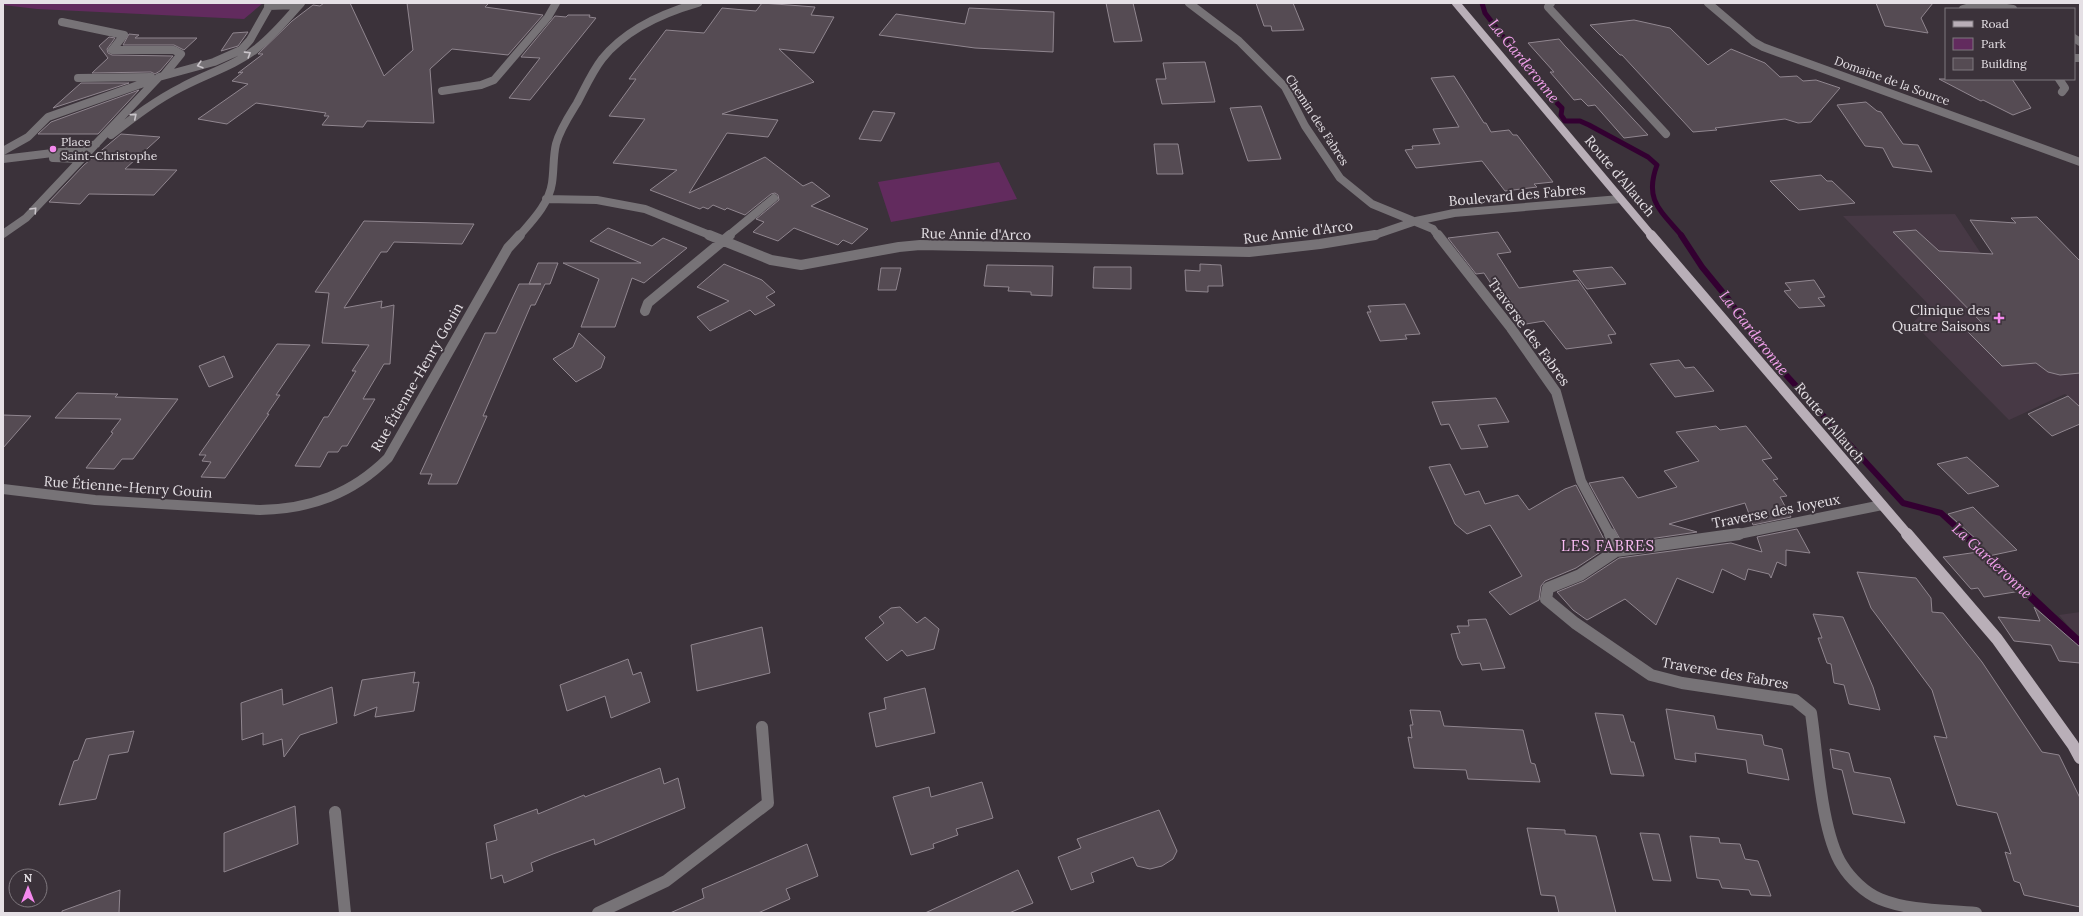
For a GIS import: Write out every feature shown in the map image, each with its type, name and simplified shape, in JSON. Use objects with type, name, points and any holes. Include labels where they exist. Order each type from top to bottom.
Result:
[{"type":"main road","name":"Route d'Allauch","points":[[1456,3],[1620,199],[1997,639],[2073,745],[2080,758]]},
{"type":"street","points":[[442,91],[481,84],[494,80],[548,17],[556,3]]},
{"type":"street","name":"Rue Étienne-Henry Gouin","points":[[3,489],[45,496],[245,509],[284,509],[316,502],[353,487],[370,476],[388,458],[508,248],[533,218],[546,199],[551,188],[556,145],[567,120],[597,66],[608,52],[625,37],[648,23],[698,3]]},
{"type":"street","name":"Chemin des Fabres","points":[[1189,3],[1239,41],[1285,87],[1305,126],[1340,178],[1372,204],[1416,221]]},
{"type":"street","points":[[1551,3],[1548,7],[1666,134]]},
{"type":"street","name":"Domaine de la Source","points":[[1708,3],[1754,42],[1763,47],[1875,86],[2080,162]]},
{"type":"street","points":[[3,151],[28,137],[48,117],[162,76],[225,58],[241,50],[252,37],[270,5],[300,4]]},
{"type":"street","points":[[3,159],[41,155],[99,141],[114,134],[142,110],[157,101],[183,86],[234,62],[256,49],[280,28],[300,4]]},
{"type":"street","points":[[1966,8],[1976,5],[1993,5],[2008,8]]},
{"type":"street","points":[[3,234],[26,218],[162,76],[181,54],[174,50],[112,50],[124,35],[112,31],[62,22]]},
{"type":"street","points":[[78,78],[162,76]]},
{"type":"street","points":[[2060,80],[2065,88],[2062,92]]},
{"type":"street","points":[[41,155],[53,158],[82,159]]},
{"type":"street","points":[[645,311],[648,303],[774,198]]},
{"type":"street","name":"Rue Annie d'Arco","points":[[546,199],[597,200],[645,209],[771,260],[787,264],[801,265],[899,247],[920,245],[1250,252],[1372,236],[1416,221]]},
{"type":"street","name":"Boulevard des Fabres","points":[[1416,221],[1454,213],[1620,199]]},
{"type":"street","name":"Traverse des Fabres","points":[[1416,221],[1433,229],[1511,328],[1556,392],[1581,481],[1615,544],[1616,550],[1580,575],[1548,588],[1546,599],[1575,623],[1651,675],[1682,683],[1795,700],[1811,713],[1828,826],[1839,861],[1850,877],[1879,899],[1896,904],[1976,913]]},
{"type":"street","name":"Traverse des Joyeux","points":[[1616,550],[1731,536],[1882,505]]},
{"type":"street","points":[[598,913],[666,881],[768,803],[762,727]]},
{"type":"street","points":[[335,812],[345,913]]},
{"type":"shaded area","name":"Clinique des Quatre Saisons","points":[[1955,214],[2011,299],[2080,313],[2080,407],[2065,394],[2009,420],[1913,323],[1929,305],[1843,216]]},
{"type":"shaded area","points":[[2080,612],[2080,640],[2059,615]]},
{"type":"green space","points":[[3,3],[263,3],[244,19],[37,9],[3,5]]},
{"type":"green space","points":[[999,162],[1017,199],[891,222],[878,182]]},
{"type":"building","points":[[324,3],[350,3],[384,76],[413,50],[407,3],[489,3],[485,7],[543,15],[508,55],[452,49],[430,69],[434,123],[367,121],[363,127],[322,125],[329,116],[324,116],[326,113],[256,103],[227,124],[198,119],[248,84],[232,81],[243,72],[238,73],[263,54],[258,54],[292,21],[313,5],[320,6]]},
{"type":"building","points":[[762,3],[815,7],[811,15],[834,17],[814,53],[779,49],[814,82],[722,114],[778,120],[768,137],[727,133],[689,193],[765,157],[803,186],[812,182],[830,196],[811,206],[868,229],[852,244],[843,240],[838,245],[794,228],[778,241],[753,232],[764,222],[756,219],[779,200],[778,195],[775,193],[771,194],[745,215],[727,208],[725,210],[713,205],[708,209],[703,207],[700,209],[650,190],[677,170],[613,163],[645,119],[609,116],[636,79],[629,79],[666,30],[704,33],[722,8],[756,11]]},
{"type":"building","points":[[1106,3],[1133,3],[1142,41],[1114,42]]},
{"type":"building","points":[[1256,3],[1293,3],[1304,30],[1272,31],[1271,26],[1264,26]]},
{"type":"building","points":[[1876,3],[1933,3],[1921,18],[1928,33],[1885,26]]},
{"type":"building","points":[[969,8],[1054,12],[1053,52],[975,48],[879,35],[896,14],[965,24]]},
{"type":"building","points":[[568,15],[590,15],[589,17],[596,18],[530,100],[509,98],[540,58],[521,57],[555,16],[566,17]]},
{"type":"building","points":[[1634,20],[1670,28],[1708,65],[1731,49],[1765,63],[1780,77],[1797,76],[1803,81],[1816,80],[1840,88],[1811,122],[1798,123],[1785,119],[1715,128],[1717,130],[1693,132],[1622,55],[1620,55],[1590,25]]},
{"type":"building","points":[[248,32],[238,46],[221,51],[233,33]]},
{"type":"building","points":[[129,34],[139,35],[135,38],[197,38],[184,50],[174,45],[123,45]]},
{"type":"building","points":[[109,37],[115,38],[107,49],[108,53],[112,55],[173,56],[160,71],[155,74],[151,72],[92,73],[108,58],[99,46]]},
{"type":"building","points":[[1559,39],[1648,135],[1624,138],[1595,105],[1588,106],[1581,99],[1574,100],[1550,72],[1554,72],[1528,43]]},
{"type":"building","points":[[1205,62],[1215,102],[1162,104],[1156,79],[1166,79],[1163,63]]},
{"type":"building","points":[[1454,76],[1491,132],[1509,130],[1513,135],[1517,135],[1553,182],[1534,184],[1537,187],[1505,191],[1482,161],[1416,168],[1405,150],[1413,149],[1412,146],[1440,144],[1433,129],[1459,127],[1431,78]]},
{"type":"building","points":[[1939,79],[2013,80],[2031,108],[2013,115],[1983,100],[1981,101]]},
{"type":"building","points":[[81,83],[129,83],[53,108]]},
{"type":"building","points":[[139,90],[98,134],[38,134],[51,122]]},
{"type":"building","points":[[1866,102],[1877,111],[1881,112],[1903,144],[1918,145],[1932,172],[1893,167],[1883,148],[1865,146],[1837,105]]},
{"type":"building","points":[[1261,106],[1281,159],[1248,161],[1230,108]]},
{"type":"building","points":[[873,111],[895,113],[881,141],[859,139]]},
{"type":"building","points":[[121,134],[160,137],[125,169],[177,170],[154,195],[89,194],[80,204],[49,202],[84,165]]},
{"type":"building","points":[[1154,144],[1178,144],[1183,174],[1157,174]]},
{"type":"building","points":[[1821,175],[1827,181],[1832,181],[1855,203],[1799,210],[1770,181]]},
{"type":"building","points":[[2037,217],[2080,261],[2080,373],[2060,375],[2048,372],[2036,363],[2002,366],[1963,327],[1985,326],[1893,232],[1916,230],[1939,251],[1993,254],[1970,220],[2016,223],[2011,218]]},
{"type":"building","points":[[364,221],[474,224],[462,244],[394,242],[387,252],[381,252],[344,308],[382,301],[381,308],[394,305],[390,364],[384,364],[363,399],[375,399],[347,446],[342,446],[338,452],[328,452],[320,467],[295,466],[324,417],[328,417],[356,371],[352,371],[369,345],[322,343],[329,293],[315,292]]},
{"type":"building","points":[[608,228],[652,246],[663,238],[687,248],[644,283],[632,278],[615,327],[581,327],[599,279],[563,263],[641,263],[590,241]]},
{"type":"building","points":[[1498,232],[1511,252],[1497,254],[1519,288],[1578,280],[1616,334],[1608,335],[1612,343],[1566,349],[1544,321],[1526,324],[1507,295],[1499,296],[1484,273],[1476,274],[1448,238]]},
{"type":"building","points":[[538,263],[558,263],[550,284],[545,284],[535,305],[531,305],[483,416],[487,416],[457,484],[428,484],[432,474],[420,474],[485,333],[496,333],[519,284],[529,284]]},
{"type":"building","points":[[724,264],[762,280],[775,292],[766,297],[775,305],[755,315],[750,310],[710,331],[697,317],[729,301],[697,287]]},
{"type":"building","points":[[1200,264],[1221,265],[1223,286],[1208,286],[1208,292],[1186,291],[1185,270],[1200,271]]},
{"type":"building","points":[[987,265],[1053,266],[1052,296],[1031,295],[1031,292],[1008,291],[1009,287],[984,286]]},
{"type":"building","points":[[1094,267],[1131,267],[1131,289],[1093,288]]},
{"type":"building","points":[[1612,267],[1626,284],[1587,289],[1573,271]]},
{"type":"building","points":[[881,268],[901,268],[896,290],[878,290]]},
{"type":"building","points":[[1814,280],[1825,297],[1818,298],[1825,306],[1799,308],[1784,291],[1791,290],[1785,283]]},
{"type":"building","points":[[1405,304],[1420,334],[1405,335],[1407,339],[1380,341],[1367,312],[1371,312],[1368,306]]},
{"type":"building","points":[[579,333],[605,357],[601,368],[576,382],[553,359],[573,347]]},
{"type":"building","points":[[277,344],[310,345],[276,395],[280,395],[267,414],[269,414],[225,478],[201,477],[211,462],[202,461],[206,455],[199,455]]},
{"type":"building","points":[[224,356],[233,377],[209,387],[199,366]]},
{"type":"building","points":[[1679,360],[1685,368],[1694,367],[1714,391],[1675,397],[1650,364]]},
{"type":"building","points":[[77,393],[118,394],[115,397],[178,399],[133,459],[122,459],[114,469],[86,468],[113,433],[111,432],[121,419],[55,418]]},
{"type":"building","points":[[2068,396],[2080,407],[2080,424],[2052,436],[2028,414]]},
{"type":"building","points":[[1496,398],[1509,422],[1478,425],[1488,447],[1461,449],[1449,424],[1441,425],[1432,402]]},
{"type":"building","points":[[3,415],[31,416],[3,448]]},
{"type":"building","points":[[1716,426],[1720,430],[1746,426],[1772,458],[1762,460],[1778,479],[1773,480],[1787,496],[1780,497],[1791,517],[1753,525],[1745,503],[1669,524],[1697,532],[1622,543],[1589,483],[1623,477],[1638,498],[1677,487],[1664,471],[1699,461],[1676,432]]},
{"type":"building","points":[[1967,457],[1999,486],[1968,494],[1937,464]]},
{"type":"building","points":[[1450,464],[1465,495],[1479,491],[1485,504],[1518,495],[1529,510],[1565,489],[1576,485],[1608,547],[1576,568],[1545,581],[1541,586],[1539,600],[1510,615],[1489,592],[1522,576],[1490,525],[1467,534],[1455,524],[1429,467]]},
{"type":"building","points":[[1973,507],[2017,550],[1984,557],[2021,591],[1984,597],[1978,588],[1971,589],[1943,557],[1978,552],[1968,542],[1977,540],[1948,514]]},
{"type":"building","points":[[1797,529],[1810,553],[1786,550],[1786,566],[1777,562],[1771,578],[1769,574],[1748,569],[1745,580],[1722,569],[1713,593],[1677,578],[1656,625],[1625,599],[1587,620],[1573,610],[1557,592],[1584,581],[1619,558],[1731,543],[1762,552],[1757,537]]},
{"type":"building","points":[[1857,572],[1916,578],[1931,598],[1932,612],[1943,613],[1982,662],[2042,752],[2059,755],[2080,798],[2080,907],[2024,895],[2020,883],[2014,881],[2005,852],[2011,854],[1997,813],[1957,805],[1934,736],[1947,738],[1932,690],[1871,608]]},
{"type":"building","points":[[900,607],[917,623],[925,617],[939,629],[934,649],[907,656],[902,650],[887,661],[865,638],[884,623],[879,617],[891,608]]},
{"type":"building","points":[[2034,607],[2080,647],[2080,663],[2059,661],[2051,645],[2014,641],[1998,617],[2040,621]]},
{"type":"building","points":[[1813,614],[1843,617],[1873,687],[1880,710],[1849,704],[1844,685],[1834,683],[1831,664],[1827,663],[1818,638],[1822,638]]},
{"type":"building","points":[[1486,619],[1505,668],[1482,670],[1480,663],[1462,665],[1458,658],[1451,634],[1460,633],[1457,626],[1469,626],[1468,620]]},
{"type":"building","points":[[762,627],[770,673],[697,691],[691,645]]},
{"type":"building","points":[[628,659],[633,675],[641,672],[650,702],[611,718],[605,696],[567,711],[560,685]]},
{"type":"building","points":[[415,672],[413,683],[419,682],[414,711],[375,717],[377,707],[354,716],[362,680]]},
{"type":"building","points":[[332,687],[337,723],[300,735],[284,757],[282,739],[263,745],[263,733],[242,740],[241,703],[282,689],[283,705]]},
{"type":"building","points":[[925,688],[935,733],[876,747],[869,713],[886,709],[884,698]]},
{"type":"building","points":[[1666,709],[1714,716],[1717,729],[1762,735],[1764,745],[1782,749],[1789,780],[1748,773],[1746,760],[1695,753],[1696,762],[1675,759]]},
{"type":"building","points":[[1410,710],[1440,711],[1444,726],[1523,730],[1531,763],[1535,764],[1540,782],[1468,779],[1466,770],[1414,768],[1408,737],[1412,738],[1410,725],[1413,725]]},
{"type":"building","points":[[1595,713],[1623,715],[1631,742],[1634,742],[1644,776],[1611,774]]},
{"type":"building","points":[[134,731],[128,752],[109,755],[96,799],[59,805],[74,761],[78,760],[86,739]]},
{"type":"building","points":[[1830,749],[1849,753],[1854,772],[1890,778],[1905,823],[1853,814],[1842,770],[1833,768]]},
{"type":"building","points":[[660,768],[664,784],[678,778],[685,808],[595,845],[594,839],[531,863],[533,871],[504,883],[502,875],[491,879],[486,843],[497,840],[494,825],[537,809],[538,814],[584,795],[585,797]]},
{"type":"building","points":[[982,782],[993,818],[956,829],[958,835],[933,844],[934,848],[911,855],[893,797],[929,787],[931,797]]},
{"type":"building","points":[[295,806],[298,844],[224,872],[224,833]]},
{"type":"building","points":[[1159,810],[1177,851],[1173,859],[1162,866],[1150,869],[1137,866],[1133,857],[1091,873],[1094,882],[1071,890],[1058,857],[1081,848],[1077,839]]},
{"type":"building","points":[[1527,828],[1565,830],[1565,834],[1596,836],[1616,913],[1559,913],[1555,896],[1541,895]]},
{"type":"building","points":[[1640,833],[1659,834],[1671,881],[1653,880]]},
{"type":"building","points":[[1690,836],[1719,838],[1720,843],[1740,844],[1745,859],[1758,861],[1771,896],[1751,895],[1749,890],[1722,888],[1719,880],[1697,878]]},
{"type":"building","points":[[807,844],[818,876],[786,889],[790,899],[758,913],[670,913],[704,898],[702,889]]},
{"type":"building","points":[[1018,870],[1033,903],[1009,913],[925,913]]},
{"type":"building","points":[[120,890],[119,913],[62,913],[62,911]]},
{"type":"waterway","name":"La Garderonne","points":[[1482,3],[1485,13],[1544,90],[1562,108],[1561,115],[1565,121],[1580,121],[1589,125],[1648,157],[1657,165],[1653,177],[1653,196],[1661,211],[1682,236]]},
{"type":"waterway","name":"La Garderonne","points":[[1681,235],[1702,267],[1729,300],[1766,353],[1903,503],[1941,513],[1965,535]]},
{"type":"waterway","name":"La Garderonne","points":[[1964,534],[2080,643]]},
{"type":"place","name":"Place Saint-Christophe","points":[[53,149]]},
{"type":"place","name":"Clinique des Quatre Saisons","points":[[1999,318]]},
{"type":"district","name":"LES FABRES","points":[[1608,546]]}]
